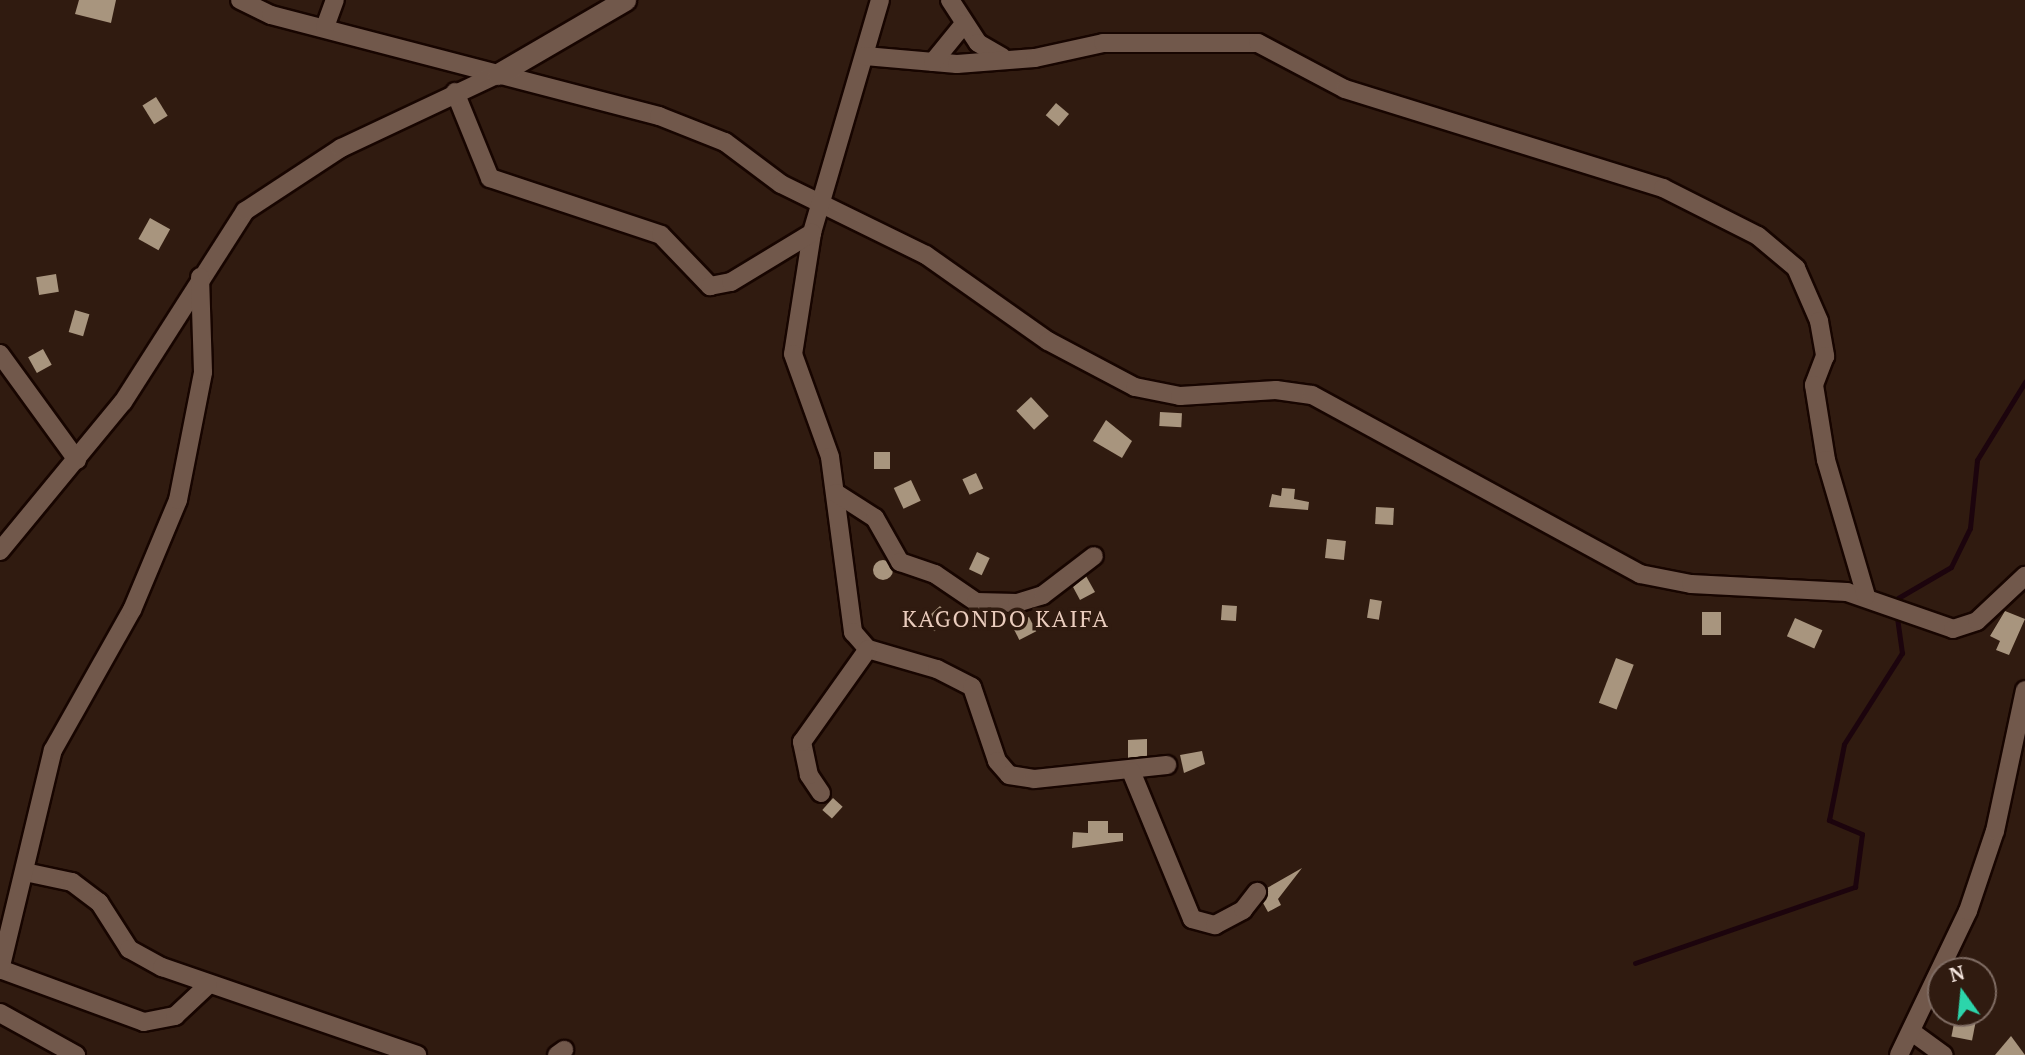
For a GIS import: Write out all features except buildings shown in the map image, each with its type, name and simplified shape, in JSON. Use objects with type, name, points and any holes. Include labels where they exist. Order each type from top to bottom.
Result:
[{"type":"street","points":[[240,0],[271,15],[659,116],[725,142],[822,209],[926,255],[1048,341],[1135,387],[1201,397],[1276,390],[1312,395],[1640,574],[1691,584],[1866,596],[1888,601],[1912,612],[1963,628],[2025,576]]},
{"type":"street","points":[[325,27],[335,0]]},
{"type":"street","points":[[0,551],[77,460],[172,333],[200,277],[245,211],[284,180],[455,92],[498,74],[625,0]]},
{"type":"street","points":[[880,0],[822,209],[812,233],[793,354],[830,457],[850,619],[868,649],[937,669],[972,687],[997,761],[1009,775],[1131,771],[1167,765]]},
{"type":"street","points":[[950,0],[964,24],[1002,57]]},
{"type":"street","points":[[933,62],[964,24]]},
{"type":"street","points":[[865,56],[933,62],[1002,57],[1035,58],[1103,43],[1258,43],[1345,89],[1663,188],[1758,236],[1796,268],[1819,321],[1825,356],[1814,384],[1826,460],[1866,596]]},
{"type":"street","points":[[455,92],[490,178],[661,235],[710,286],[731,282],[812,233]]},
{"type":"street","points":[[200,277],[203,372],[178,500],[132,610],[54,750],[0,970],[144,1022],[175,1016],[208,985]]},
{"type":"street","points":[[0,354],[77,460]]},
{"type":"street","points":[[836,493],[875,518],[900,562],[935,574],[976,602],[1017,603],[1043,595],[1094,556]]},
{"type":"street","points":[[821,793],[809,775],[802,742],[868,649]]},
{"type":"street","points":[[1899,1055],[1968,911],[1996,831],[2025,690]]},
{"type":"street","points":[[1131,771],[1192,919],[1214,925],[1243,909],[1257,892]]},
{"type":"street","points":[[25,872],[72,882],[99,902],[130,949],[208,985],[417,1055]]},
{"type":"street","points":[[0,1013],[76,1055]]},
{"type":"street","points":[[1912,1032],[1944,1055]]},
{"type":"waterway","points":[[1898,598],[1951,567],[1970,528],[1977,460],[2025,382]]},
{"type":"waterway","points":[[1635,963],[1855,887],[1862,834],[1829,820],[1844,744],[1902,653],[1897,618]]},
{"type":"district","name":"KAGONDO KAIFA","points":[[1006,619]]}]
